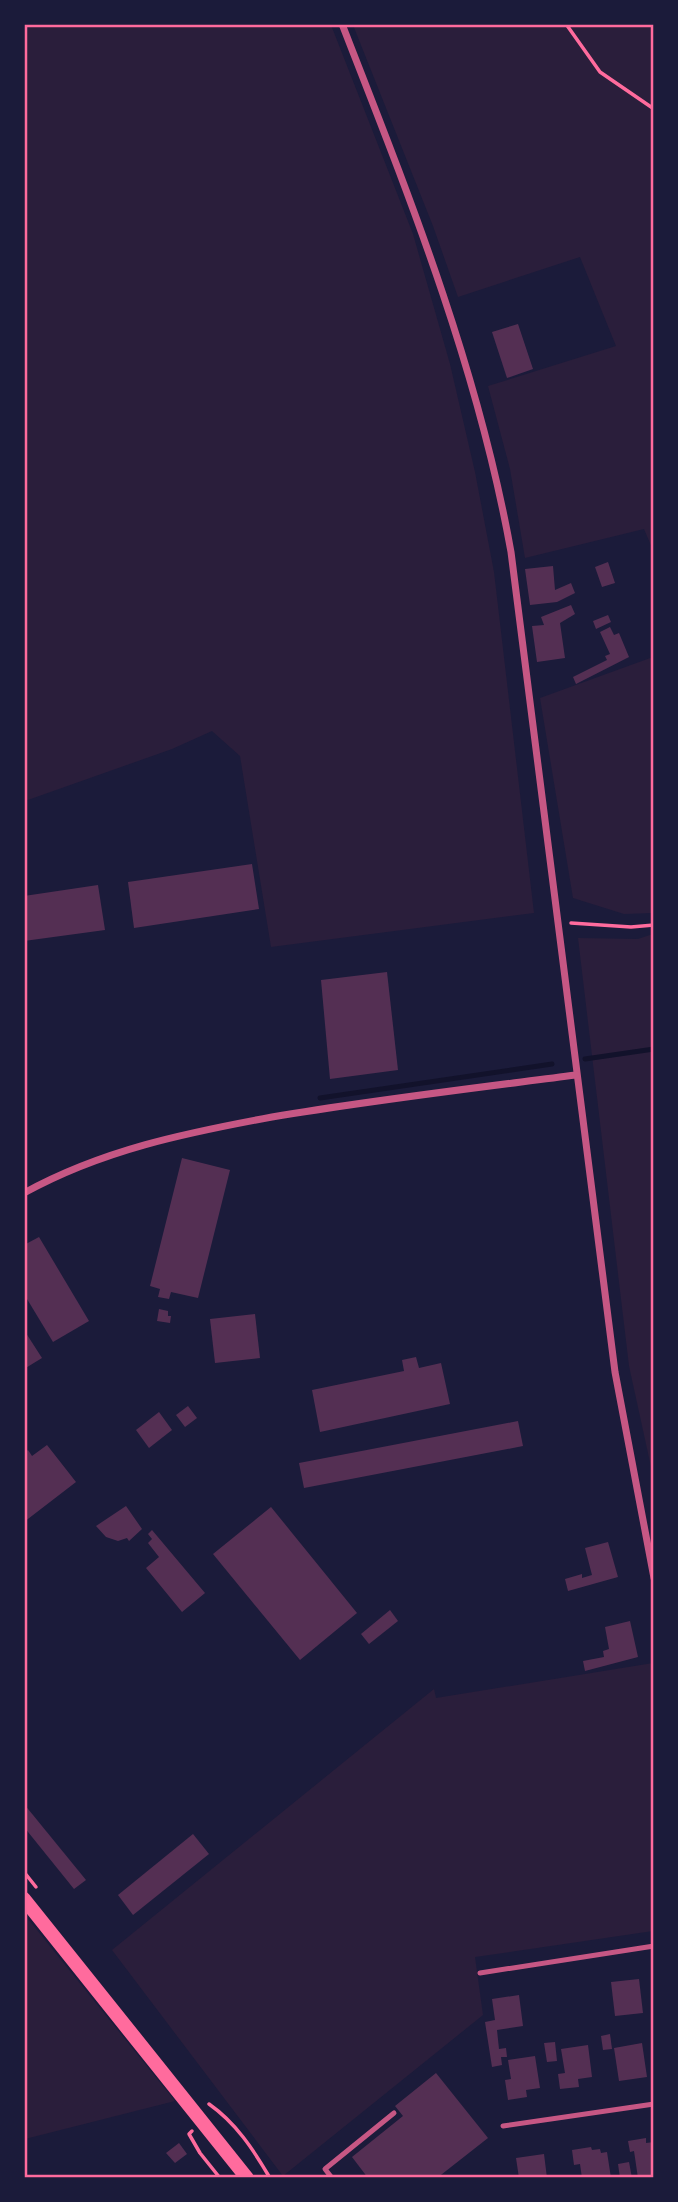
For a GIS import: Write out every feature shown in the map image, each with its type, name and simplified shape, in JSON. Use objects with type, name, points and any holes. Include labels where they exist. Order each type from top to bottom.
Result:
[{"type":"main road","points":[[24,1899],[247,2178]]},
{"type":"street","points":[[342,24],[416,215],[490,447],[511,552],[615,1372],[653,1578]]},
{"type":"street","points":[[24,1193],[80,1164],[151,1142],[209,1128],[315,1110],[576,1075]]},
{"type":"lane","points":[[480,1973],[653,1946]]},
{"type":"lane","points":[[503,2126],[653,2104]]},
{"type":"lane","points":[[332,2178],[325,2169],[394,2113]]},
{"type":"path","points":[[566,24],[600,72],[653,109]]},
{"type":"path","points":[[558,922],[631,927],[653,925]]},
{"type":"path","points":[[225,2115],[256,2153],[270,2178]]},
{"type":"path","points":[[189,2134],[220,2178]]},
{"type":"shaded area","points":[[25,24],[331,25],[413,234],[450,364],[475,472],[494,572],[534,913],[271,947],[240,756],[212,731],[172,749],[25,801]]},
{"type":"shaded area","points":[[353,25],[653,25],[653,550],[644,529],[525,558],[510,469],[488,386],[616,346],[580,257],[458,297],[433,226]]},
{"type":"shaded area","points":[[653,657],[653,913],[624,914],[573,898],[540,698]]},
{"type":"shaded area","points":[[654,934],[653,1476],[629,1366],[578,938],[638,939]]},
{"type":"shaded area","points":[[653,1663],[653,1931],[475,1957],[483,2015],[283,2176],[112,1950],[434,1689],[436,1698]]},
{"type":"shaded area","points":[[24,1914],[175,2101],[25,2139]]},
{"type":"building","points":[[518,324],[533,369],[507,378],[492,332]]},
{"type":"building","points":[[608,562],[615,583],[602,587],[595,567]]},
{"type":"building","points":[[553,566],[555,590],[571,583],[575,593],[557,602],[530,605],[525,569]]},
{"type":"building","points":[[571,605],[575,614],[560,623],[565,658],[537,662],[532,626],[544,625],[541,617]]},
{"type":"building","points":[[608,615],[611,622],[596,629],[593,621]]},
{"type":"building","points":[[610,627],[614,635],[619,633],[629,657],[576,684],[573,677],[607,660],[605,656],[610,654],[600,632]]},
{"type":"building","points":[[252,864],[259,909],[134,928],[128,882]]},
{"type":"building","points":[[98,885],[105,930],[24,941],[24,896]]},
{"type":"building","points":[[387,972],[398,1070],[330,1079],[321,980]]},
{"type":"building","points":[[182,1158],[230,1170],[198,1298],[171,1292],[169,1299],[158,1297],[160,1289],[150,1286]]},
{"type":"building","points":[[39,1237],[89,1321],[53,1342],[24,1294],[24,1245]]},
{"type":"building","points":[[159,1309],[168,1311],[168,1316],[171,1316],[170,1323],[157,1321]]},
{"type":"building","points":[[255,1314],[260,1358],[215,1363],[210,1319]]},
{"type":"building","points":[[24,1330],[42,1358],[24,1369]]},
{"type":"building","points":[[416,1357],[419,1368],[441,1363],[450,1404],[320,1432],[312,1390],[404,1371],[402,1360]]},
{"type":"building","points":[[188,1406],[197,1418],[185,1427],[176,1415]]},
{"type":"building","points":[[159,1412],[172,1430],[149,1448],[136,1430]]},
{"type":"building","points":[[518,1421],[523,1446],[304,1488],[299,1463]]},
{"type":"building","points":[[47,1445],[76,1482],[24,1522],[24,1453],[28,1450],[32,1456]]},
{"type":"building","points":[[126,1506],[142,1529],[129,1541],[127,1538],[118,1541],[106,1537],[96,1526]]},
{"type":"building","points":[[271,1507],[357,1613],[300,1660],[213,1554]]},
{"type":"building","points":[[152,1530],[205,1593],[182,1612],[146,1568],[159,1557],[148,1543],[152,1539],[148,1534]]},
{"type":"building","points":[[608,1542],[618,1577],[568,1591],[565,1579],[582,1574],[582,1578],[592,1575],[585,1548]]},
{"type":"building","points":[[390,1610],[398,1621],[369,1644],[361,1634]]},
{"type":"building","points":[[630,1621],[638,1657],[585,1671],[583,1661],[604,1657],[603,1651],[609,1649],[605,1627]]},
{"type":"building","points":[[24,1804],[86,1880],[74,1889],[24,1827]]},
{"type":"building","points":[[193,1834],[209,1854],[133,1915],[118,1895]]},
{"type":"building","points":[[639,1979],[643,2013],[615,2016],[611,1982]]},
{"type":"building","points":[[519,1995],[523,2026],[497,2030],[499,2049],[506,2048],[507,2057],[501,2057],[502,2065],[492,2067],[485,2022],[495,2020],[492,1999]]},
{"type":"building","points":[[610,2034],[612,2049],[603,2050],[601,2036]]},
{"type":"building","points":[[555,2042],[557,2061],[547,2062],[544,2043]]},
{"type":"building","points":[[642,2043],[647,2077],[619,2081],[614,2048]]},
{"type":"building","points":[[588,2045],[592,2077],[578,2079],[579,2087],[560,2089],[558,2074],[565,2073],[561,2049]]},
{"type":"building","points":[[535,2056],[540,2088],[526,2090],[527,2097],[508,2100],[505,2080],[511,2079],[508,2060]]},
{"type":"building","points":[[436,2073],[488,2138],[437,2178],[368,2178],[352,2157],[403,2116],[395,2106]]},
{"type":"building","points":[[646,2138],[646,2143],[654,2142],[654,2176],[638,2178],[634,2151],[630,2152],[628,2141]]},
{"type":"building","points":[[179,2143],[187,2154],[175,2163],[166,2153]]},
{"type":"building","points":[[591,2147],[592,2150],[600,2149],[601,2153],[607,2152],[611,2178],[582,2178],[580,2164],[574,2165],[572,2150]]},
{"type":"building","points":[[544,2154],[547,2178],[519,2178],[516,2158]]},
{"type":"building","points":[[629,2162],[632,2178],[620,2178],[618,2164]]},
{"type":"waterway","points":[[585,1059],[654,1049]]},
{"type":"waterway","points":[[320,1098],[552,1064]]}]
